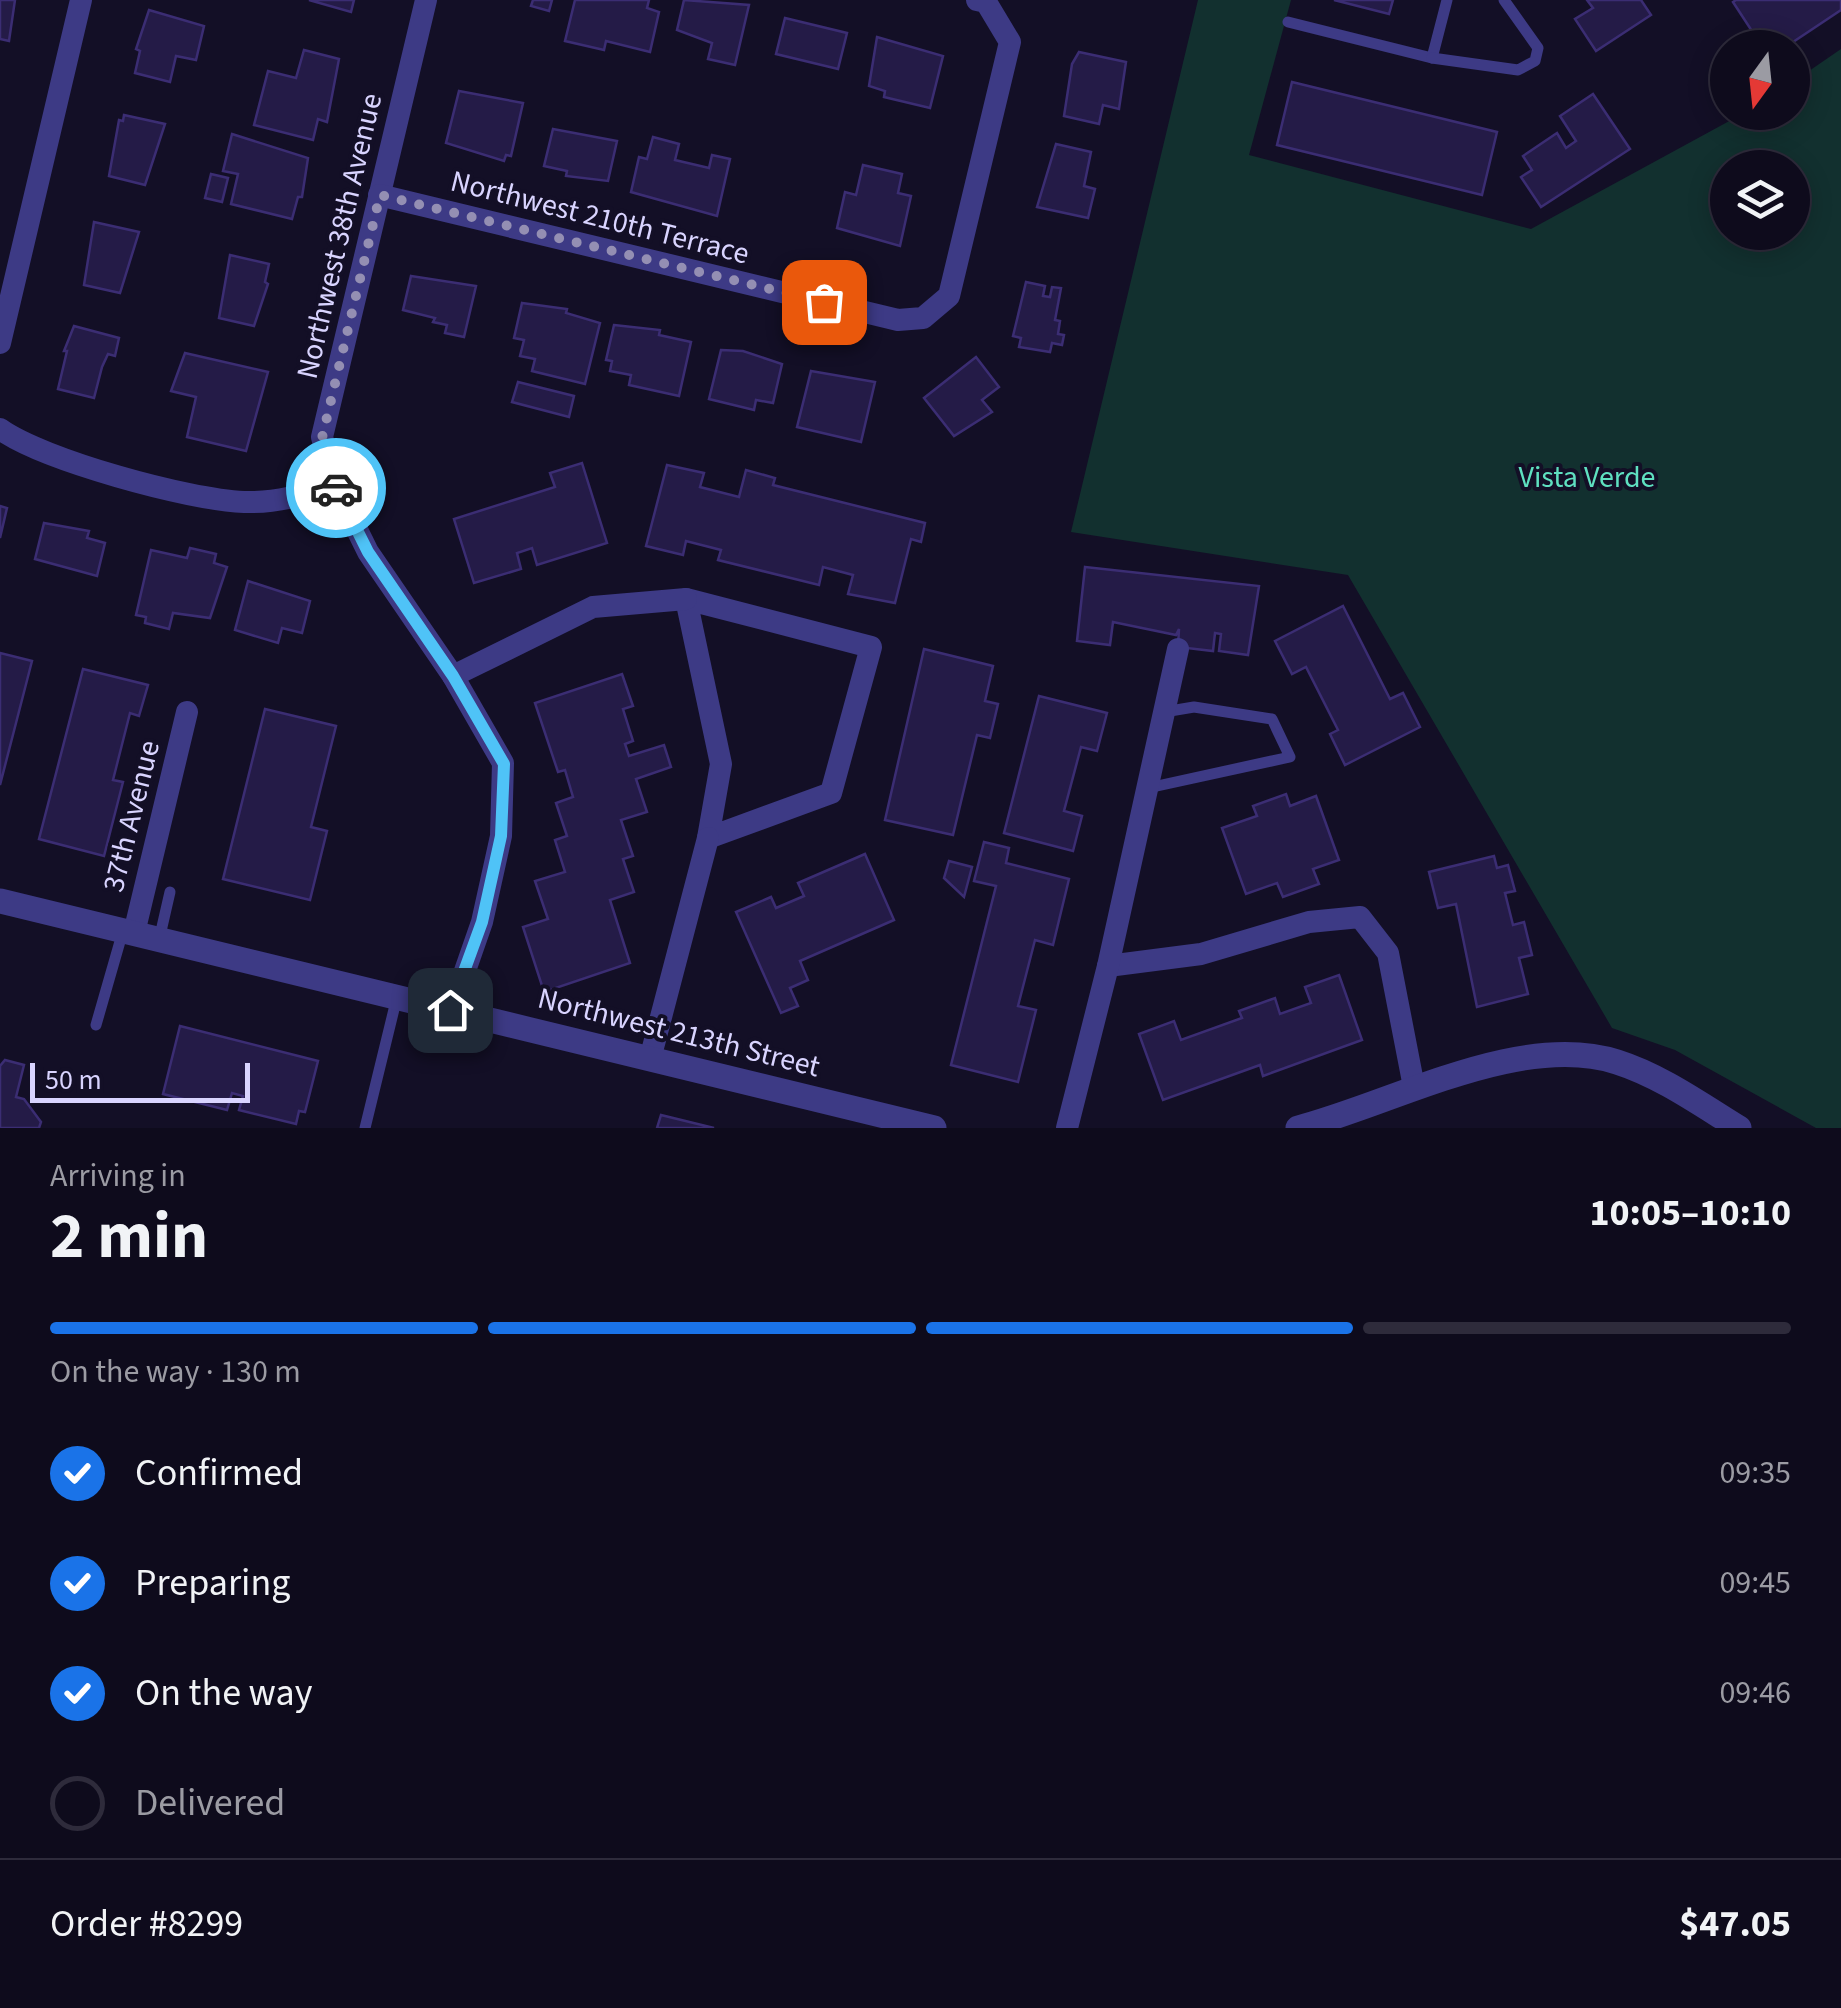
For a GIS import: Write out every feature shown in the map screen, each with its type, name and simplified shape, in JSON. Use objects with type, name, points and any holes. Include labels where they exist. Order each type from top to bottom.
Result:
[{"type":"street","points":[[0,343],[82,0]]},
{"type":"street","name":"Northwest 38th Avenue","points":[[426,0],[322,438],[334,485],[368,552],[453,676],[504,764],[501,836],[482,922],[450,1010]]},
{"type":"street","name":"Northwest 210th Terrace","points":[[380,195],[898,320],[923,318],[948,296],[1010,42],[982,1]]},
{"type":"street","points":[[0,429],[20,444],[74,462],[142,482],[242,502],[289,499],[334,485]]},
{"type":"street","points":[[650,1059],[708,838],[721,764],[686,599]]},
{"type":"street","points":[[453,676],[593,607],[686,599],[872,647],[831,793],[708,838]]},
{"type":"street","points":[[1066,1128],[1108,966],[1178,648]]},
{"type":"street","name":"37th Avenue","points":[[128,932],[187,712]]},
{"type":"street","name":"Northwest 213th Street","points":[[0,901],[934,1128]]},
{"type":"street","points":[[1108,966],[1201,954],[1308,922],[1360,916],[1388,953],[1414,1087]]},
{"type":"street","points":[[1298,1128],[1344,1116],[1414,1087],[1533,1055],[1614,1060],[1660,1079],[1739,1128]]},
{"type":"lane","points":[[1432,58],[1447,0]]},
{"type":"lane","points":[[1288,22],[1432,58],[1518,70],[1535,61],[1538,48],[1504,0]]},
{"type":"lane","points":[[1148,788],[1290,757],[1272,719],[1194,707],[1164,712]]},
{"type":"lane","points":[[159,940],[170,892]]},
{"type":"lane","points":[[96,1025],[128,932]]},
{"type":"lane","points":[[365,1128],[397,997]]},
{"type":"green space","name":"Vista Verde","points":[[1198,0],[1291,0],[1249,155],[1531,229],[1713,130],[1810,130],[1810,70],[1841,49],[1841,1128],[1816,1128],[1675,1050],[1612,1028],[1348,575],[1071,532]]},
{"type":"building","points":[[0,0],[15,0],[9,41],[0,39]]},
{"type":"building","points":[[309,0],[354,0],[351,12]]},
{"type":"building","points":[[533,0],[552,0],[549,11],[531,6]]},
{"type":"building","points":[[575,0],[649,0],[647,8],[659,12],[650,52],[606,41],[604,50],[565,41]]},
{"type":"building","points":[[684,0],[749,5],[735,65],[708,59],[712,43],[677,30]]},
{"type":"building","points":[[1334,0],[1393,0],[1389,14]]},
{"type":"building","points":[[1587,0],[1641,0],[1651,15],[1596,51],[1575,19],[1593,8]]},
{"type":"building","points":[[1841,0],[1841,10],[1810,31],[1751,30],[1733,2]]},
{"type":"building","points":[[149,10],[204,26],[196,60],[176,56],[170,82],[135,73],[140,51],[136,49]]},
{"type":"building","points":[[785,18],[847,33],[838,69],[776,54]]},
{"type":"building","points":[[877,37],[943,56],[930,108],[884,97],[885,91],[869,86]]},
{"type":"building","points":[[304,50],[339,59],[327,122],[318,119],[313,140],[254,125],[268,71],[296,78]]},
{"type":"building","points":[[1079,52],[1126,62],[1119,109],[1103,105],[1099,124],[1064,116],[1072,64]]},
{"type":"building","points":[[1292,82],[1497,132],[1482,195],[1277,145]]},
{"type":"building","points":[[459,91],[523,103],[511,156],[506,155],[504,161],[446,143]]},
{"type":"building","points":[[1593,94],[1630,149],[1541,207],[1521,177],[1532,170],[1523,156],[1557,133],[1566,148],[1576,141],[1560,116]]},
{"type":"building","points":[[124,115],[165,124],[145,185],[109,176],[119,120],[123,121]]},
{"type":"building","points":[[553,129],[617,141],[608,181],[566,176],[567,171],[544,166]]},
{"type":"building","points":[[232,134],[308,158],[302,197],[298,197],[292,219],[231,204],[238,174],[223,171]]},
{"type":"building","points":[[653,137],[679,144],[675,160],[709,168],[712,155],[730,159],[717,216],[631,192],[639,157],[647,159]]},
{"type":"building","points":[[1056,144],[1091,152],[1084,186],[1095,189],[1088,218],[1037,207]]},
{"type":"building","points":[[863,165],[902,174],[898,193],[911,196],[900,246],[837,228],[845,192],[856,195]]},
{"type":"building","points":[[211,174],[228,178],[222,202],[205,198]]},
{"type":"building","points":[[94,222],[139,232],[120,293],[84,285]]},
{"type":"building","points":[[230,255],[269,264],[265,282],[268,284],[254,326],[219,318]]},
{"type":"building","points":[[411,276],[476,286],[464,337],[445,333],[447,325],[433,322],[435,318],[403,310]]},
{"type":"building","points":[[1026,282],[1045,286],[1043,296],[1050,297],[1052,287],[1061,288],[1055,320],[1060,321],[1058,334],[1064,335],[1062,345],[1052,343],[1050,352],[1019,347],[1021,338],[1013,336]]},
{"type":"building","points":[[522,303],[567,309],[566,313],[600,323],[585,384],[532,371],[535,359],[520,356],[524,340],[514,338]]},
{"type":"building","points":[[614,325],[660,330],[659,335],[691,342],[679,396],[629,385],[631,375],[610,371],[612,361],[606,360]]},
{"type":"building","points":[[74,326],[119,338],[115,356],[108,354],[102,367],[94,398],[58,389],[64,351]]},
{"type":"building","points":[[721,350],[743,351],[782,364],[773,403],[756,400],[754,410],[709,399]]},
{"type":"building","points":[[185,353],[268,372],[246,451],[187,437],[196,397],[171,391]]},
{"type":"building","points":[[976,357],[999,387],[982,400],[992,412],[954,436],[924,398]]},
{"type":"building","points":[[811,371],[875,382],[861,442],[797,427]]},
{"type":"building","points":[[518,382],[574,396],[569,417],[512,402]]},
{"type":"building","points":[[582,463],[607,543],[537,565],[532,548],[517,553],[521,569],[474,583],[454,519],[555,487],[550,473]]},
{"type":"building","points":[[667,465],[704,473],[700,487],[739,497],[746,470],[775,478],[773,485],[925,523],[921,542],[911,539],[895,603],[848,594],[853,575],[823,567],[819,585],[718,560],[721,550],[686,541],[683,555],[646,546]]},
{"type":"building","points":[[0,506],[7,508],[0,538]]},
{"type":"building","points":[[44,523],[89,531],[87,538],[105,543],[97,576],[35,559]]},
{"type":"building","points":[[190,548],[216,554],[214,563],[227,567],[210,618],[173,613],[169,629],[145,623],[146,617],[136,615],[151,550],[187,558]]},
{"type":"building","points":[[1085,567],[1259,586],[1248,655],[1219,651],[1221,634],[1215,633],[1213,651],[1178,647],[1179,629],[1176,635],[1113,622],[1110,645],[1077,641]]},
{"type":"building","points":[[248,581],[310,601],[302,633],[282,628],[278,643],[235,630]]},
{"type":"building","points":[[1343,606],[1390,699],[1403,693],[1420,727],[1345,765],[1330,734],[1338,730],[1306,667],[1292,674],[1275,641]]},
{"type":"building","points":[[924,649],[993,666],[985,701],[998,704],[990,738],[977,735],[953,835],[885,820]]},
{"type":"building","points":[[0,653],[32,661],[0,785]]},
{"type":"building","points":[[83,669],[148,685],[139,716],[130,713],[113,780],[123,782],[104,856],[39,839]]},
{"type":"building","points":[[622,674],[633,706],[623,709],[633,741],[625,744],[629,756],[664,745],[671,767],[636,779],[647,812],[621,820],[633,856],[623,859],[634,892],[610,900],[630,963],[544,992],[523,927],[548,919],[535,881],[565,872],[555,840],[567,836],[556,803],[573,797],[565,770],[558,772],[535,703]]},
{"type":"building","points":[[1039,696],[1107,713],[1097,751],[1081,747],[1064,811],[1082,816],[1073,851],[1004,833]]},
{"type":"building","points":[[265,709],[336,726],[311,827],[327,831],[310,900],[223,879]]},
{"type":"building","points":[[1286,794],[1290,806],[1316,796],[1339,860],[1313,869],[1319,884],[1283,897],[1277,883],[1246,894],[1222,828],[1257,816],[1253,806]]},
{"type":"building","points":[[984,842],[1009,848],[1006,863],[1069,879],[1053,945],[1035,940],[1018,1006],[1036,1010],[1018,1082],[951,1065],[996,886],[974,881]]},
{"type":"building","points":[[865,854],[894,920],[800,961],[808,980],[790,988],[798,1006],[781,1013],[736,912],[771,897],[776,908],[804,896],[798,883]]},
{"type":"building","points":[[1494,856],[1497,868],[1508,865],[1515,891],[1505,893],[1513,925],[1524,922],[1532,955],[1519,958],[1528,994],[1477,1007],[1456,904],[1438,908],[1429,872]]},
{"type":"building","points":[[949,861],[972,867],[964,897],[944,878]]},
{"type":"building","points":[[1339,975],[1362,1040],[1263,1076],[1260,1065],[1163,1100],[1139,1034],[1174,1021],[1181,1040],[1242,1018],[1239,1011],[1275,998],[1280,1014],[1311,1003],[1305,987]]},
{"type":"building","points":[[180,1026],[318,1061],[305,1112],[299,1111],[296,1124],[239,1110],[243,1096],[232,1093],[227,1110],[163,1094]]},
{"type":"building","points":[[5,1060],[24,1065],[16,1097],[24,1099],[41,1122],[39,1128],[0,1128],[0,1066]]},
{"type":"building","points":[[661,1115],[714,1128],[657,1128]]},
{"type":"way so far","points":[[336,488],[322,438],[380,195],[824,302]]},
{"type":"route","points":[[336,488],[368,552],[453,676],[504,764],[501,836],[482,922],[450,1010]]}]
